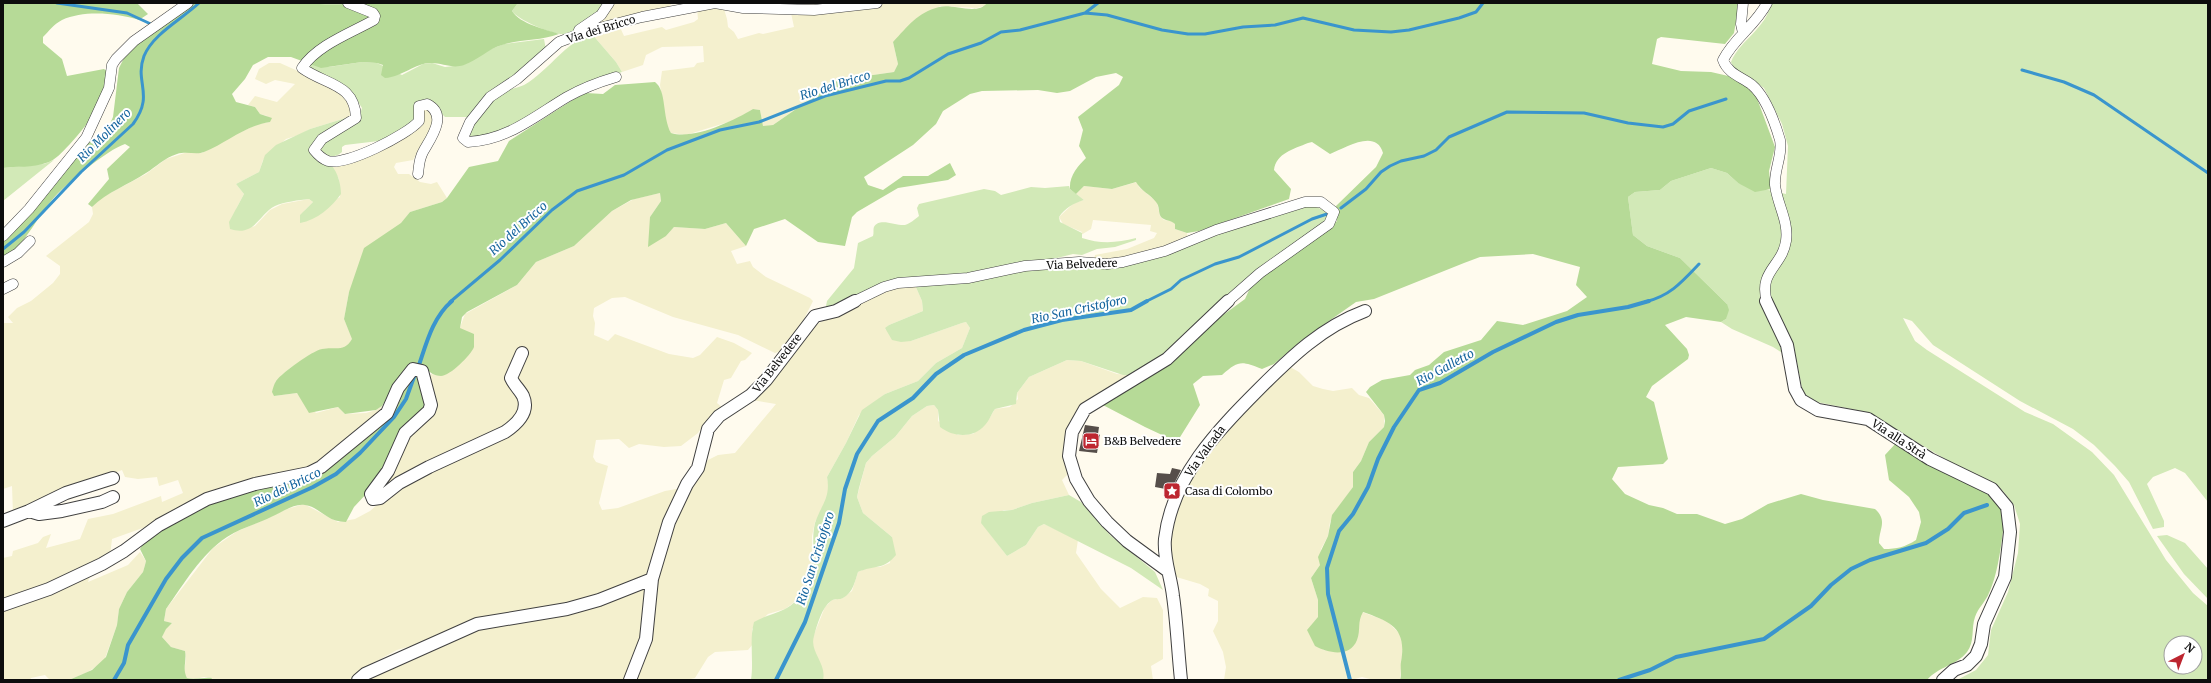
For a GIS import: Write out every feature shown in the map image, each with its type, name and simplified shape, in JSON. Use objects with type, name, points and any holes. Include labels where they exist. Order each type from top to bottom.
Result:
[{"type":"street","points":[[3,236],[29,210],[86,138],[102,106],[108,88],[112,65],[116,59],[134,41],[188,3]]},
{"type":"street","points":[[348,3],[373,13],[375,16],[374,20],[314,55],[303,64],[302,68],[307,73],[349,92],[356,106],[356,118],[322,140],[314,150],[317,156],[328,161],[353,159],[378,145],[405,136],[419,121],[419,106],[427,103],[430,104],[436,114],[437,123],[421,155],[418,174]]},
{"type":"street","points":[[560,42],[601,15],[608,3]]},
{"type":"street","name":"Via dei Bricco","points":[[616,77],[569,96],[514,131],[476,142],[468,142],[464,139],[470,122],[490,97],[517,79],[560,42],[588,31],[622,21],[715,3],[744,8],[814,10],[877,3]]},
{"type":"street","points":[[1743,3],[1741,24],[1743,33]]},
{"type":"street","name":"Via alla Strà","points":[[1767,3],[1758,20],[1743,33],[1723,60],[1726,67],[1758,90],[1780,141],[1780,152],[1775,170],[1775,186],[1787,236],[1783,251],[1767,276],[1764,284],[1768,308],[1787,344],[1797,395],[1801,400],[1818,410],[1868,419],[1930,459],[1992,489],[2007,507],[2010,532],[2005,578],[1984,624],[1981,644],[1976,656],[1967,665],[1954,670],[1943,680]]},
{"type":"street","name":"Via Belvedere","points":[[630,680],[646,639],[652,579],[672,512],[698,468],[708,429],[719,416],[756,390],[815,316],[836,311],[884,287],[898,283],[968,278],[1025,266],[1079,262],[1107,264],[1123,262],[1165,251],[1216,230],[1291,205],[1306,202],[1326,204],[1334,212],[1334,216],[1329,224],[1260,273],[1207,320],[1167,359],[1085,409],[1077,419],[1069,438],[1068,453],[1072,472],[1080,488],[1107,521],[1132,544],[1168,571]]},
{"type":"street","points":[[3,262],[18,253],[30,241]]},
{"type":"street","points":[[3,289],[13,284]]},
{"type":"street","name":"Via Valcada","points":[[1181,680],[1172,586],[1164,550],[1169,520],[1186,476],[1198,458],[1236,410],[1291,356],[1310,340],[1340,322],[1365,311]]},
{"type":"street","points":[[3,605],[49,589],[102,564],[124,551],[159,525],[206,499],[255,484],[309,473],[321,467],[386,413],[398,388],[408,374],[413,369],[419,369],[422,371],[428,386],[431,405],[429,411],[405,433],[388,471],[371,494],[373,499],[380,498],[399,483],[505,432],[518,423],[525,408],[523,396],[511,378],[522,352]]},
{"type":"street","points":[[3,521],[29,511],[66,493],[113,478]]},
{"type":"street","points":[[29,511],[39,514],[62,511],[102,502],[113,497]]},
{"type":"street","points":[[358,680],[365,674],[477,624],[566,609],[599,600],[652,579]]},
{"type":"shaded area","points":[[613,3],[670,3],[671,5],[666,9],[586,28]]},
{"type":"shaded area","points":[[864,3],[987,3],[984,6],[977,8],[940,6],[893,42],[898,64],[894,72],[838,80],[773,125],[763,127],[760,110],[753,109],[735,120],[686,135],[671,133],[665,123],[660,85],[662,71],[694,67],[697,63],[704,62],[703,46],[662,47],[646,55],[643,65],[622,72],[616,62],[591,33],[619,25],[624,36],[662,27],[666,30],[694,22],[698,19],[697,9],[707,6],[724,9],[728,27],[734,32],[738,39],[759,33],[763,34],[794,27],[791,13],[796,6],[811,5],[813,7]]},
{"type":"shaded area","points":[[269,63],[280,63],[338,89],[351,104],[351,113],[349,117],[310,129],[299,135],[286,139],[263,160],[259,172],[236,184],[244,194],[237,207],[230,229],[242,230],[255,226],[270,210],[282,204],[309,199],[313,202],[304,211],[335,200],[340,197],[339,179],[331,165],[410,135],[418,128],[423,109],[427,107],[432,114],[434,124],[413,160],[396,163],[394,167],[398,174],[409,174],[420,182],[431,184],[437,182],[447,198],[442,202],[410,212],[349,292],[344,319],[353,340],[350,344],[342,349],[322,349],[290,368],[275,382],[274,396],[297,393],[316,413],[338,407],[345,414],[366,413],[376,410],[382,406],[380,415],[316,466],[112,539],[110,556],[91,573],[88,582],[128,565],[140,552],[146,561],[143,572],[127,592],[119,609],[117,625],[104,661],[88,672],[69,680],[50,680],[45,675],[31,678],[30,680],[3,680],[3,558],[12,556],[13,551],[38,543],[43,537],[51,534],[46,548],[80,539],[88,519],[113,514],[161,496],[162,502],[183,493],[178,480],[159,486],[157,477],[138,479],[125,477],[122,470],[13,514],[12,486],[3,489],[3,323],[13,323],[8,317],[17,308],[31,301],[53,283],[60,274],[60,266],[46,256],[89,222],[93,214],[92,207],[99,199],[146,174],[166,159],[191,151],[202,153],[234,135],[258,124],[270,122],[267,116],[260,114],[255,107],[248,105],[255,96],[277,102],[295,84],[275,80],[266,84],[255,79],[259,69]]},
{"type":"shaded area","points":[[1137,182],[1139,187],[1157,202],[1160,216],[1164,220],[1172,221],[1175,224],[1175,229],[1187,233],[1188,239],[1122,261],[1094,260],[1095,255],[1127,249],[1154,238],[1157,233],[1150,231],[1151,225],[1093,220],[1091,229],[1081,235],[1082,232],[1063,224],[1059,217],[1074,203],[1084,200],[1076,194],[1084,186],[1112,189]]},
{"type":"shaded area","points":[[660,193],[661,201],[650,217],[666,236],[674,227],[705,229],[726,223],[746,246],[731,251],[737,264],[750,261],[753,267],[766,277],[810,298],[813,301],[798,331],[784,350],[775,353],[738,335],[673,317],[625,297],[612,298],[594,308],[594,335],[608,341],[615,334],[669,354],[693,358],[700,355],[717,337],[734,343],[752,353],[745,360],[741,361],[731,378],[724,380],[717,403],[723,408],[704,424],[698,433],[681,446],[664,447],[639,444],[629,448],[619,439],[596,440],[593,457],[596,462],[608,466],[599,503],[602,510],[618,508],[665,491],[688,487],[708,460],[718,455],[735,453],[776,404],[752,400],[815,325],[893,286],[915,285],[922,301],[923,311],[889,325],[885,329],[911,341],[966,322],[970,328],[962,348],[936,363],[918,381],[885,394],[859,415],[846,443],[827,477],[829,487],[827,499],[815,522],[812,536],[812,564],[803,592],[792,604],[785,609],[768,614],[752,629],[753,644],[748,650],[715,652],[708,657],[695,678],[686,680],[365,680],[424,646],[414,645],[397,650],[373,663],[349,680],[211,680],[212,678],[204,677],[195,679],[187,678],[184,673],[186,658],[185,651],[171,647],[162,637],[165,629],[172,623],[164,621],[166,609],[213,548],[236,532],[287,509],[304,504],[338,522],[355,519],[370,511],[398,487],[520,429],[513,423],[379,491],[408,435],[428,414],[429,378],[431,374],[442,376],[465,314],[517,285],[536,262],[574,246],[612,211],[634,199]]},
{"type":"shaded area","points":[[1067,360],[1081,361],[1117,374],[1131,375],[1070,425],[1064,441],[1064,460],[1068,474],[1062,480],[1069,495],[1032,503],[1012,510],[1004,510],[981,522],[1007,556],[1026,545],[1038,527],[1044,524],[1078,540],[1076,553],[1101,589],[1120,608],[1143,597],[1157,598],[1163,610],[1163,659],[1151,666],[1153,680],[823,680],[813,648],[813,637],[825,607],[832,600],[843,598],[852,591],[858,572],[869,567],[880,567],[890,563],[892,537],[863,513],[857,497],[866,463],[872,456],[895,437],[912,416],[927,406],[934,405],[938,410],[938,421],[958,435],[973,434],[989,419],[995,409],[1010,407],[1018,399],[1017,393],[1029,377]]},
{"type":"shaded area","points":[[1285,367],[1290,367],[1299,372],[1313,386],[1333,391],[1352,388],[1359,395],[1369,398],[1384,415],[1384,427],[1369,442],[1361,461],[1353,472],[1353,487],[1330,522],[1328,536],[1321,549],[1320,565],[1311,578],[1318,600],[1318,617],[1323,650],[1343,652],[1358,630],[1358,620],[1362,612],[1387,621],[1401,635],[1403,644],[1400,680],[1374,680],[1362,677],[1351,680],[1224,680],[1226,667],[1223,652],[1213,631],[1218,621],[1218,601],[1208,596],[1209,589],[1200,584],[1173,576],[1167,555],[1180,501],[1192,474],[1216,441]]},
{"type":"green space","points":[[3,3],[137,3],[148,14],[139,20],[110,14],[80,15],[62,20],[43,37],[43,43],[62,59],[67,76],[104,69],[108,72],[102,95],[95,111],[85,126],[59,155],[50,162],[41,165],[3,168]]},
{"type":"green space","points":[[192,3],[518,3],[512,11],[516,16],[533,26],[559,34],[545,38],[502,45],[464,65],[451,66],[431,63],[419,65],[397,75],[385,78],[381,75],[383,65],[377,63],[362,62],[321,68],[291,57],[268,57],[253,65],[245,79],[232,94],[236,102],[255,107],[260,114],[272,118],[270,122],[252,127],[204,152],[180,153],[172,156],[164,160],[150,171],[104,197],[92,207],[88,204],[109,179],[107,169],[130,147],[125,144],[117,148],[86,169],[66,186],[46,208],[18,246],[3,259],[3,239],[86,145],[108,128],[113,117],[119,68],[127,52],[149,33]]},
{"type":"green space","points":[[518,3],[602,3],[597,14],[588,23],[577,31],[560,34],[545,30],[521,19],[512,11]]},
{"type":"green space","points":[[987,3],[1739,3],[1734,33],[1725,44],[1661,37],[1657,39],[1652,64],[1681,71],[1711,72],[1737,78],[1755,93],[1775,147],[1769,171],[1771,189],[1755,192],[1738,183],[1727,173],[1711,168],[1671,181],[1660,190],[1635,192],[1628,197],[1633,235],[1647,246],[1680,258],[1727,304],[1729,310],[1726,319],[1721,322],[1686,317],[1665,325],[1687,349],[1689,355],[1688,359],[1652,386],[1646,397],[1654,402],[1668,459],[1663,464],[1618,467],[1612,479],[1625,494],[1649,505],[1663,508],[1677,514],[1697,514],[1725,524],[1742,519],[1768,504],[1801,494],[1823,500],[1875,509],[1879,513],[1882,521],[1879,543],[1884,549],[1893,549],[1904,546],[1916,540],[1921,522],[1919,512],[1909,497],[1889,480],[1885,455],[1896,443],[1991,492],[2005,515],[2000,555],[1995,575],[1988,596],[1975,617],[1971,644],[1967,652],[1958,660],[1936,672],[1927,680],[1400,680],[1402,641],[1399,634],[1389,623],[1363,612],[1360,619],[1357,640],[1354,646],[1349,650],[1344,652],[1332,652],[1315,646],[1307,630],[1318,617],[1318,600],[1311,578],[1320,565],[1318,557],[1328,536],[1332,515],[1353,487],[1353,472],[1361,461],[1369,442],[1384,427],[1384,415],[1366,392],[1370,387],[1382,380],[1410,375],[1415,370],[1429,365],[1444,352],[1481,340],[1497,321],[1523,325],[1567,311],[1587,297],[1576,285],[1580,267],[1533,254],[1480,257],[1374,299],[1356,302],[1302,340],[1274,364],[1262,369],[1249,364],[1240,363],[1222,375],[1203,376],[1193,384],[1200,405],[1177,442],[1101,404],[1245,299],[1250,288],[1258,278],[1323,234],[1337,221],[1336,206],[1376,167],[1383,153],[1379,146],[1374,142],[1367,141],[1352,144],[1330,154],[1312,142],[1297,147],[1286,152],[1278,159],[1274,170],[1291,189],[1289,199],[1199,231],[1187,233],[1175,229],[1175,224],[1161,217],[1157,204],[1140,188],[1136,182],[1112,189],[1084,186],[1076,194],[1070,189],[1071,180],[1077,168],[1086,158],[1079,146],[1083,130],[1078,117],[1119,85],[1123,77],[1116,73],[1096,77],[1070,91],[1057,93],[1038,90],[982,91],[970,94],[943,111],[936,124],[913,145],[864,177],[868,185],[883,190],[903,176],[928,176],[950,163],[956,175],[948,180],[898,188],[857,212],[852,217],[845,246],[818,242],[785,219],[754,229],[746,246],[726,223],[705,229],[674,227],[666,236],[648,247],[650,217],[661,201],[660,193],[631,200],[612,211],[574,246],[536,262],[517,285],[467,312],[462,317],[460,328],[474,334],[474,347],[465,360],[450,373],[441,376],[436,375],[425,367],[401,376],[382,406],[376,410],[345,414],[338,407],[309,413],[297,393],[274,396],[272,392],[276,381],[298,362],[322,349],[342,348],[352,339],[344,319],[349,292],[364,248],[401,223],[410,212],[442,202],[447,198],[469,167],[498,161],[509,141],[571,101],[586,93],[603,94],[615,85],[655,82],[659,86],[663,98],[666,120],[671,133],[691,134],[702,132],[724,124],[753,109],[760,110],[763,126],[773,125],[838,80],[894,72],[898,64],[893,42],[908,25],[919,16],[944,6],[977,9],[983,7]]},
{"type":"green space","points":[[1771,3],[2208,3],[2208,502],[2185,473],[2175,468],[2153,477],[2147,484],[2164,521],[2164,527],[2153,529],[2129,482],[2094,445],[2073,429],[2020,401],[1933,345],[1912,321],[1903,318],[1915,341],[1927,350],[2025,412],[2053,424],[2092,452],[2114,475],[2166,560],[2193,593],[2208,606],[2208,680],[1957,680],[1976,670],[1988,655],[1991,630],[2008,592],[2018,553],[2020,524],[2014,505],[2003,491],[1985,479],[1962,469],[1866,412],[1812,401],[1803,393],[1797,362],[1773,347],[1732,329],[1721,322],[1726,319],[1727,304],[1680,258],[1647,246],[1633,235],[1628,197],[1635,192],[1660,190],[1671,181],[1711,168],[1727,173],[1738,183],[1786,194],[1788,146],[1782,124],[1764,88],[1734,68],[1731,62],[1740,47],[1764,20],[1769,12]]},
{"type":"green space","points":[[591,33],[616,62],[622,72],[610,76],[503,132],[472,138],[469,137],[468,132],[493,97],[502,92],[525,85],[573,43]]},
{"type":"green space","points":[[544,39],[546,50],[471,117],[445,117],[437,109],[433,102],[426,100],[418,119],[387,140],[345,145],[342,147],[342,152],[337,155],[329,157],[321,155],[319,145],[358,121],[362,108],[353,94],[310,73],[307,65],[309,63],[329,67],[362,62],[377,63],[402,75],[423,64],[432,63],[445,67],[463,65],[489,50],[504,44]]},
{"type":"green space","points":[[349,117],[319,139],[309,149],[313,156],[331,165],[336,171],[339,179],[341,194],[329,208],[318,216],[300,223],[300,215],[313,202],[309,199],[287,202],[275,206],[269,210],[256,224],[245,230],[238,231],[230,229],[229,222],[244,194],[236,184],[259,172],[265,155],[276,145],[310,129]]},
{"type":"green space","points":[[54,160],[3,201],[3,168],[44,164]]},
{"type":"green space","points":[[1069,186],[1070,189],[1084,200],[1067,208],[1059,217],[1060,222],[1082,233],[1082,238],[1089,240],[1109,242],[1136,238],[1136,240],[1115,247],[1097,249],[1082,255],[1073,254],[1041,262],[1015,263],[1001,269],[965,276],[918,278],[827,310],[827,301],[854,268],[858,243],[873,236],[876,224],[884,222],[905,225],[919,216],[917,208],[919,204],[984,189],[995,191],[1001,195],[1031,187],[1045,188]]},
{"type":"green space","points":[[1313,206],[1327,211],[1330,217],[1307,236],[1246,279],[1160,360],[1131,375],[1123,375],[1081,361],[1067,360],[1029,377],[1017,393],[1016,404],[995,409],[985,425],[975,433],[963,435],[951,433],[940,427],[938,410],[934,405],[927,406],[912,416],[895,437],[872,456],[866,463],[857,497],[863,513],[892,537],[896,555],[892,560],[883,565],[858,572],[849,593],[842,599],[831,601],[822,612],[813,642],[823,668],[823,680],[751,680],[752,636],[754,622],[781,611],[791,605],[805,587],[811,572],[815,523],[828,491],[827,477],[862,410],[885,394],[918,381],[936,363],[962,348],[970,328],[966,322],[911,341],[901,342],[892,340],[885,328],[923,311],[922,301],[915,285],[1031,268],[1054,266],[1101,267],[1287,209]]},
{"type":"green space","points":[[420,373],[425,403],[423,412],[368,492],[354,507],[346,522],[333,520],[310,506],[296,505],[266,520],[237,531],[209,552],[166,609],[164,621],[172,623],[166,629],[162,637],[171,647],[185,651],[185,671],[187,678],[212,678],[211,680],[69,680],[92,670],[106,657],[117,625],[119,609],[127,592],[143,572],[146,561],[140,549],[146,539],[224,496],[315,476],[331,467],[367,432],[404,381]]},
{"type":"green space","points":[[1069,495],[1081,502],[1110,535],[1155,572],[1163,590],[1131,568],[1044,524],[1038,527],[1026,545],[1007,556],[981,523],[982,516],[989,512],[1012,510],[1032,503]]},
{"type":"green space","points":[[2167,535],[2185,543],[2208,569],[2208,599],[2184,574],[2157,536]]},
{"type":"building","name":"B&B Belvedere","points":[[1085,425],[1099,427],[1098,434],[1100,435],[1097,453],[1079,451]]},
{"type":"building","name":"Casa di Colombo","points":[[1172,468],[1181,470],[1171,490],[1155,487],[1157,473],[1170,474]]},
{"type":"waterway","points":[[57,3],[127,13],[153,25]]},
{"type":"waterway","name":"Rio Molinero","points":[[3,249],[24,232],[81,172],[133,124],[143,105],[144,96],[141,74],[144,56],[148,48],[168,27],[199,3]]},
{"type":"waterway","name":"Rio del Bricco","points":[[1085,13],[1098,3]]},
{"type":"waterway","points":[[1085,13],[1107,15],[1162,30],[1188,34],[1205,34],[1243,27],[1275,25],[1303,18],[1354,30],[1391,32],[1409,30],[1459,18],[1476,12],[1483,3]]},
{"type":"waterway","name":"Rio del Bricco","points":[[450,302],[500,260],[552,210],[577,191],[624,175],[667,150],[720,130],[759,122],[825,96],[886,81],[900,81],[909,78],[948,54],[981,43],[1001,32],[1020,30],[1085,13]]},
{"type":"waterway","points":[[2022,70],[2064,82],[2094,95],[2208,173]]},
{"type":"waterway","name":"Rio San Cristoforo","points":[[1341,208],[1366,189],[1381,172],[1390,166],[1401,161],[1424,156],[1436,150],[1449,137],[1507,112],[1584,113],[1628,123],[1663,127],[1673,124],[1689,111],[1726,99]]},
{"type":"waterway","name":"Rio San Cristoforo","points":[[1147,301],[1171,289],[1181,280],[1215,264],[1239,257],[1312,219],[1330,213]]},
{"type":"waterway","name":"Rio Galletto","points":[[1645,302],[1662,296],[1675,288],[1699,264]]},
{"type":"waterway","name":"Rio del Bricco","points":[[418,368],[430,332],[439,315],[452,301]]},
{"type":"waterway","name":"Rio San Cristoforo","points":[[776,680],[805,622],[839,523],[845,489],[857,454],[878,421],[913,398],[936,374],[964,355],[1024,330],[1062,320],[1131,310],[1147,301]]},
{"type":"waterway","name":"Rio Galletto","points":[[1350,680],[1328,594],[1327,568],[1339,531],[1353,514],[1368,487],[1378,459],[1394,427],[1419,390],[1440,383],[1493,352],[1556,322],[1578,315],[1628,307],[1649,301]]},
{"type":"waterway","name":"Rio del Bricco","points":[[114,680],[124,663],[128,645],[166,579],[182,558],[202,538],[313,487],[336,474],[360,453],[394,417],[406,399],[415,374]]},
{"type":"waterway","points":[[1619,680],[1650,670],[1676,657],[1764,639],[1811,606],[1831,585],[1851,569],[1870,560],[1926,543],[1948,529],[1964,513],[1987,505]]},
{"type":"place","name":"B&B Belvedere","points":[[1091,441]]},
{"type":"place","name":"Casa di Colombo","points":[[1172,491]]}]
